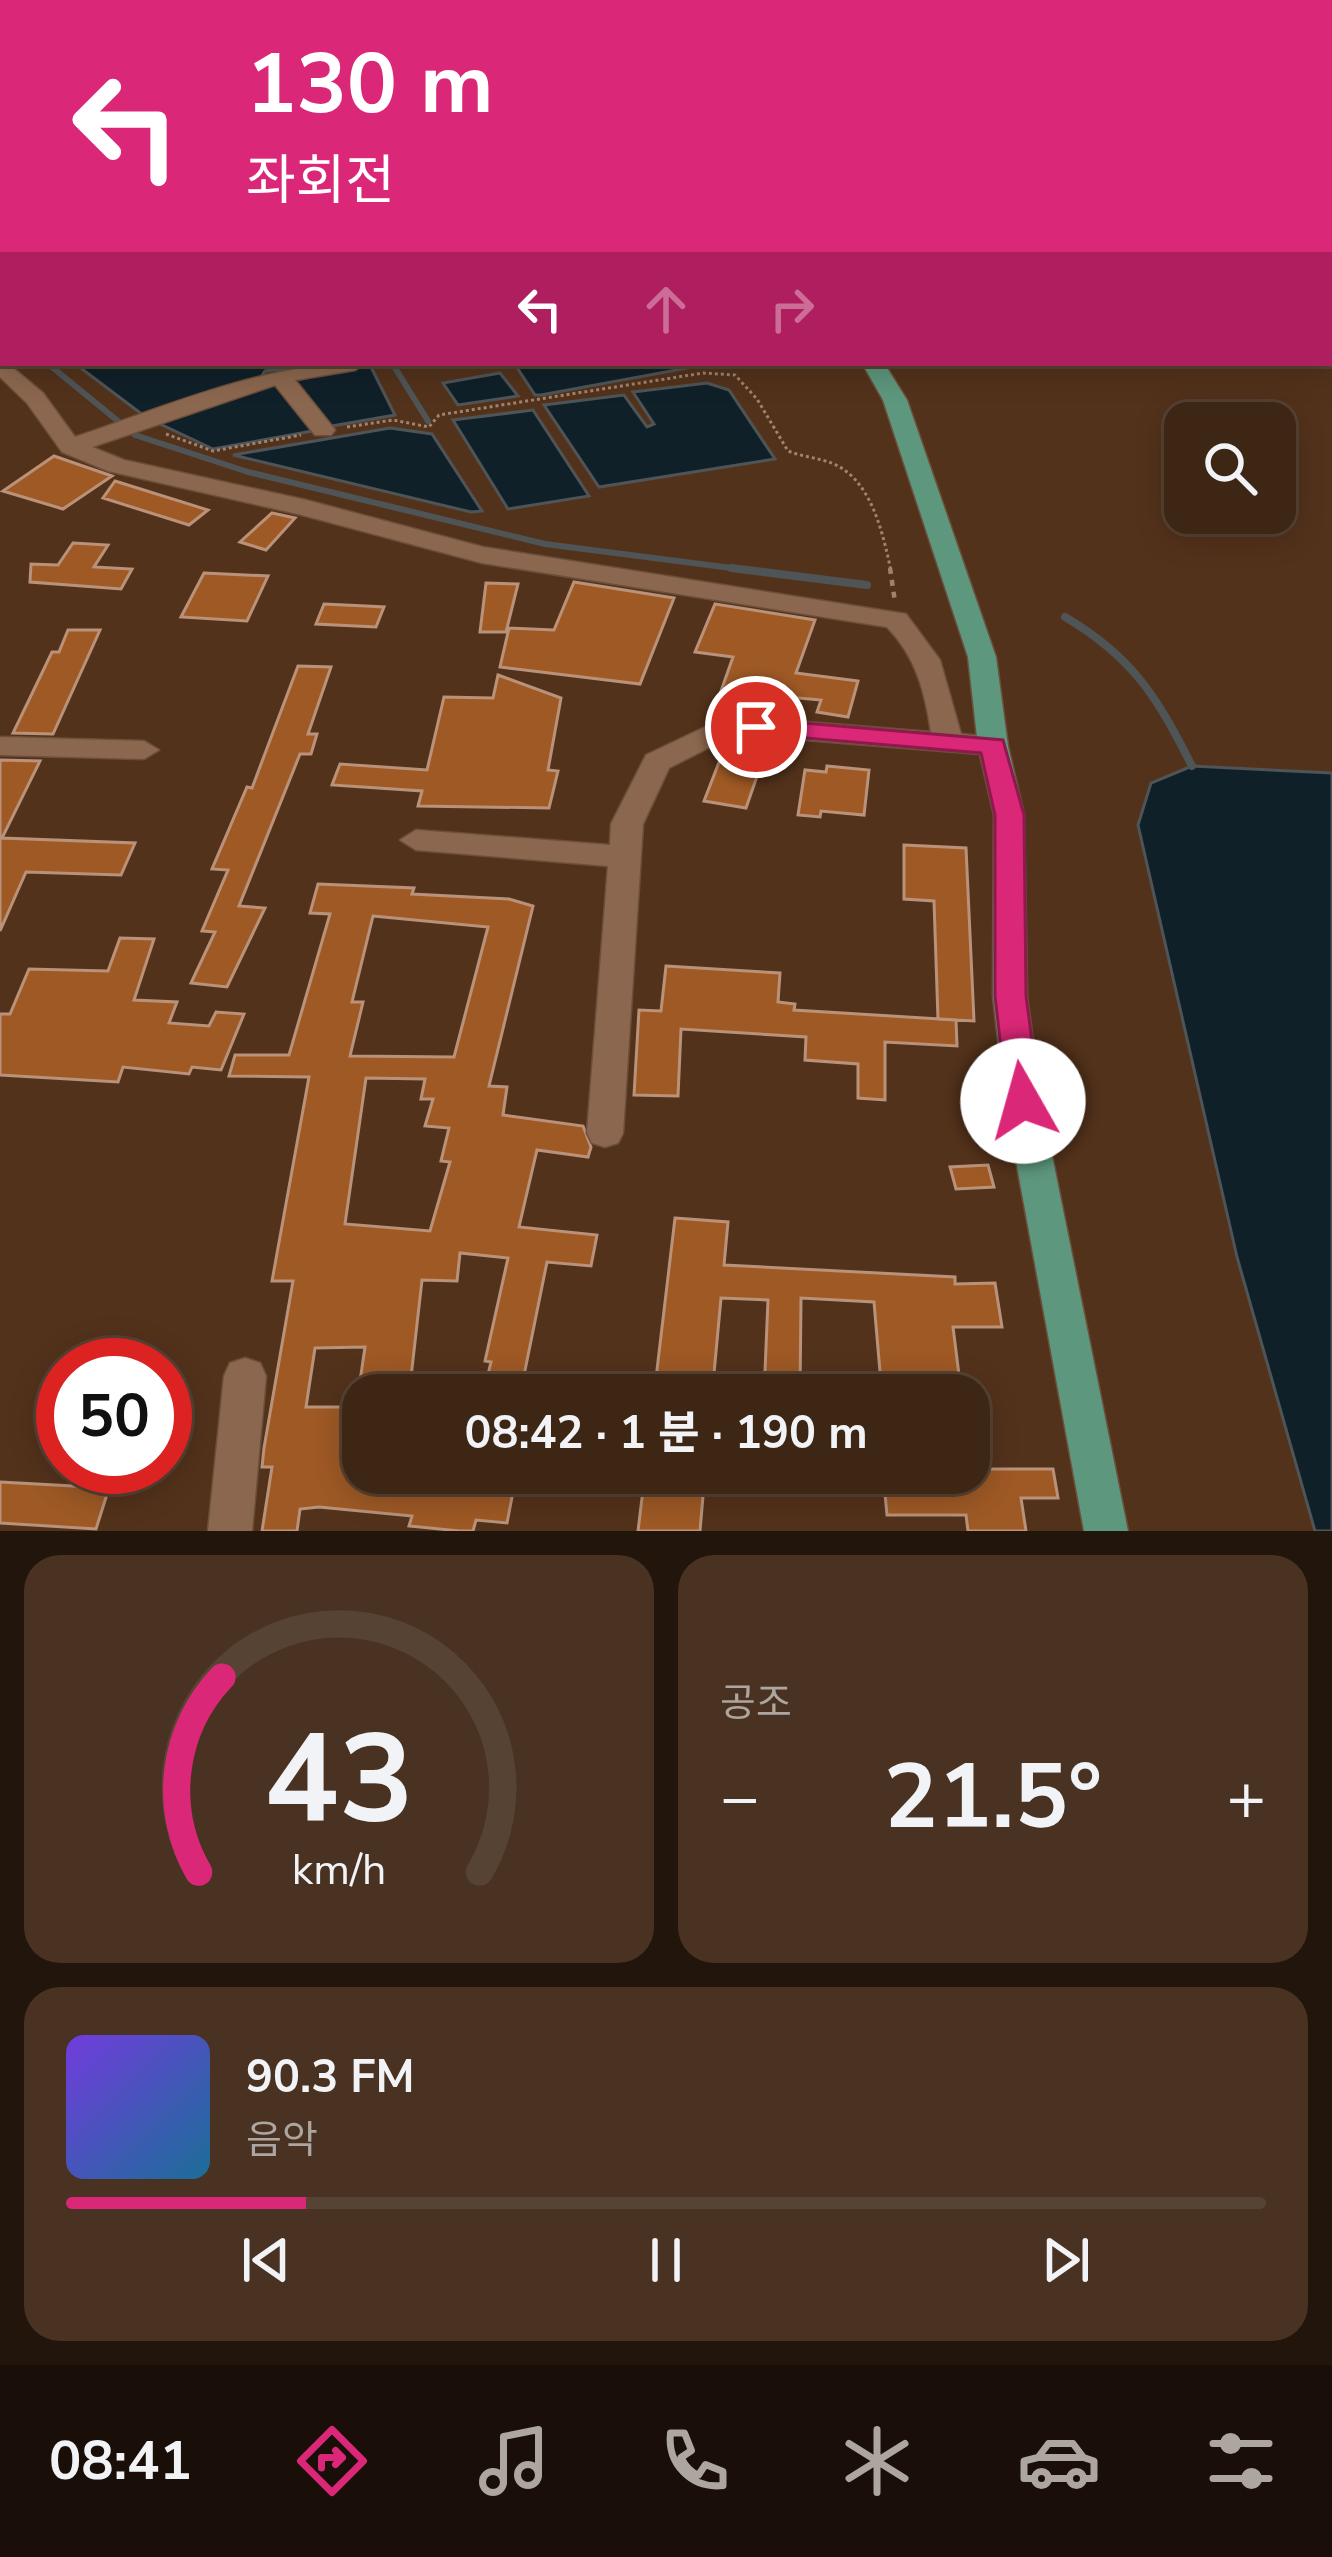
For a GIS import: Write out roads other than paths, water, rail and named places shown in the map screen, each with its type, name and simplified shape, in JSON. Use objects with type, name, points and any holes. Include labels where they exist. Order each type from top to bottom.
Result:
[{"type":"main road","points":[[874,366],[895,400],[982,657],[993,746],[1010,815],[1010,996],[1023,1101],[1106,1531]]},
{"type":"street","points":[[2,366],[35,398],[70,447],[117,466],[306,508],[482,555],[896,620],[914,636],[936,674],[947,739]]},
{"type":"street","points":[[70,447],[280,376],[338,366]]},
{"type":"street","points":[[280,376],[323,430]]},
{"type":"street","points":[[605,1132],[627,824],[640,788],[657,763],[717,732],[756,727],[993,746]]},
{"type":"street","points":[[0,746],[144,750]]},
{"type":"street","points":[[416,840],[625,857]]},
{"type":"street","points":[[230,1531],[245,1376]]},
{"type":"water","points":[[78,366],[313,366],[265,371],[259,380],[147,418]]},
{"type":"water","points":[[370,366],[395,415],[326,427],[293,381]]},
{"type":"water","points":[[516,366],[693,367],[541,395],[535,395]]},
{"type":"water","points":[[500,373],[518,396],[458,405],[443,383]]},
{"type":"water","points":[[707,383],[729,390],[775,459],[599,487],[544,405],[624,395],[647,427],[654,424],[633,392]]},
{"type":"water","points":[[276,385],[318,430],[213,449],[158,423]]},
{"type":"water","points":[[533,410],[589,496],[508,509],[453,420]]},
{"type":"water","points":[[390,428],[432,434],[482,511],[233,455]]},
{"type":"water","points":[[1192,766],[1332,773],[1332,1531],[1315,1531],[1237,1257],[1138,825],[1151,783]]},
{"type":"waterway","points":[[51,366],[135,435],[248,472],[545,544],[755,571]]},
{"type":"waterway","points":[[394,366],[428,421]]},
{"type":"waterway","points":[[731,568],[755,571]]},
{"type":"waterway","points":[[755,571],[867,585]]},
{"type":"waterway","points":[[1065,617],[1109,647],[1141,681],[1192,766]]}]
